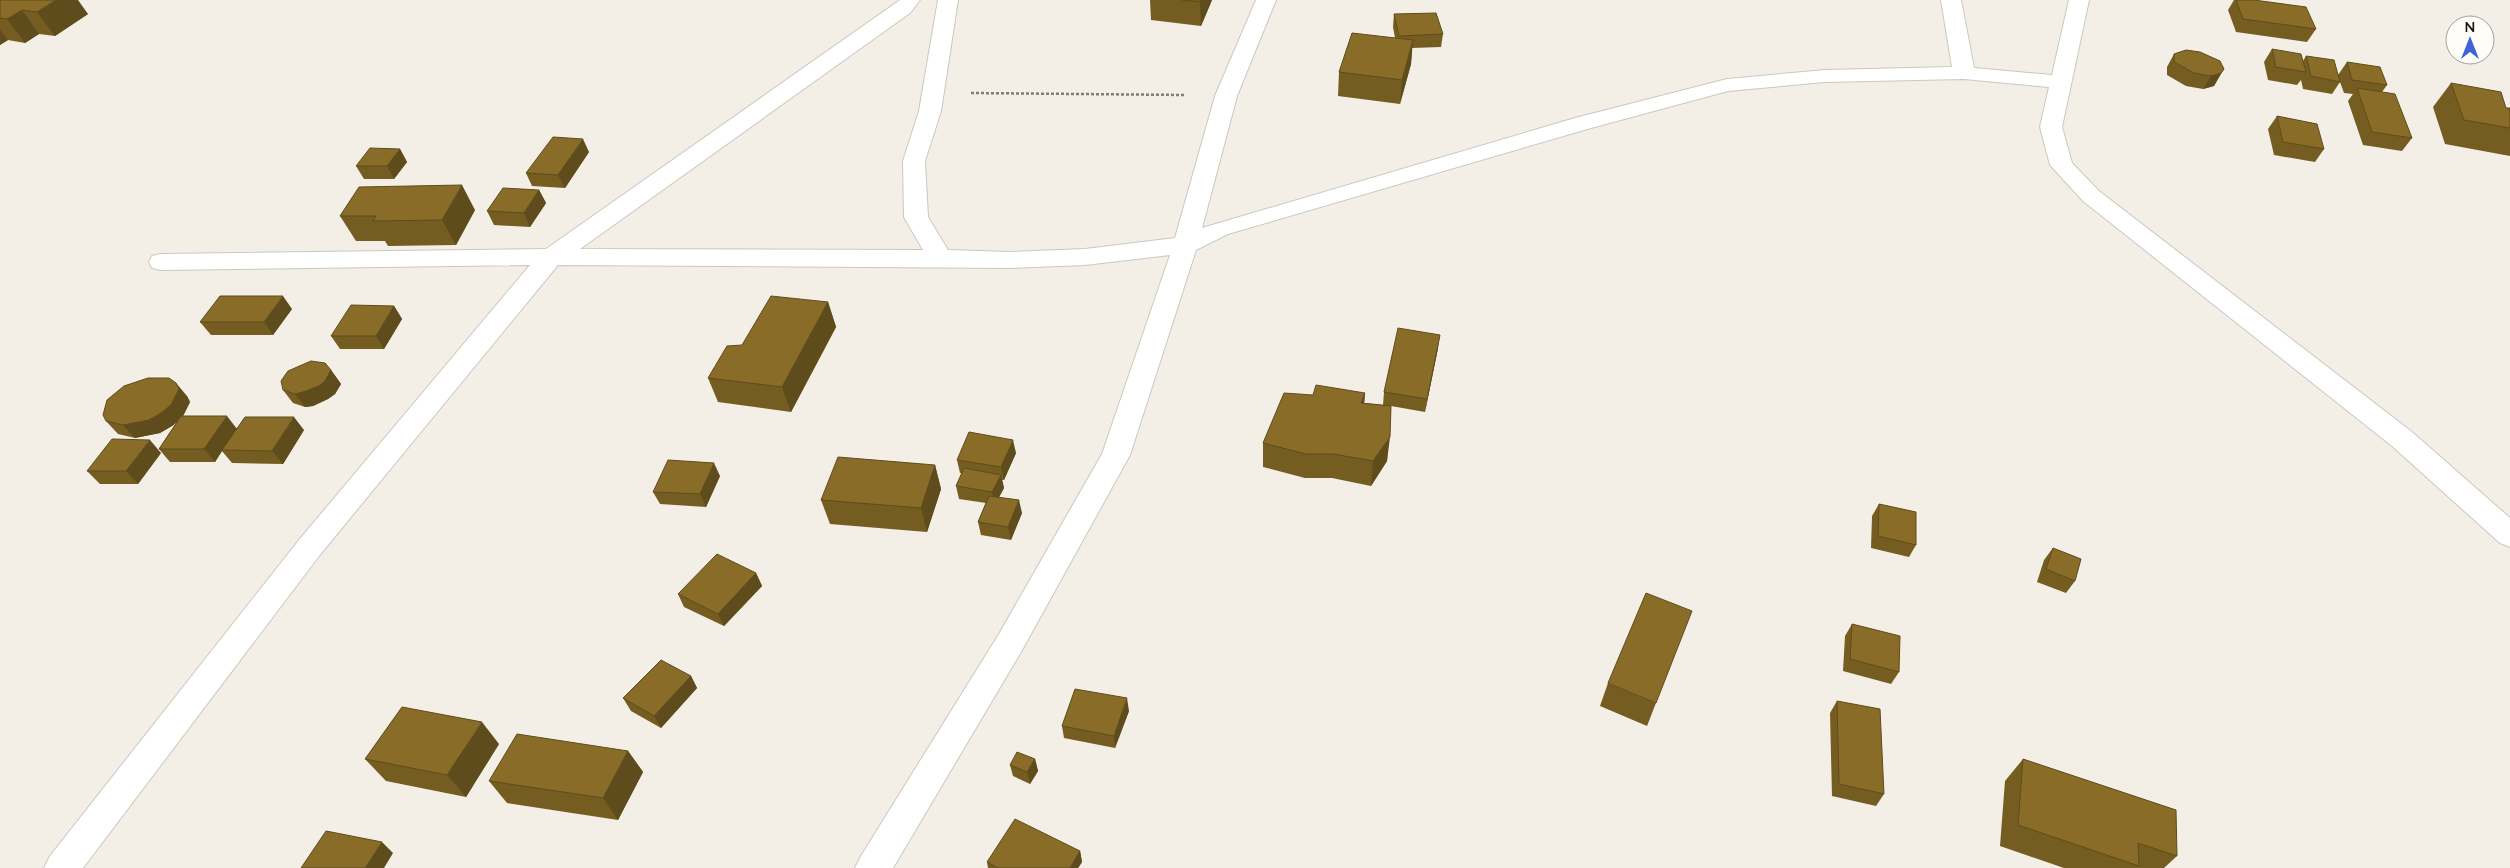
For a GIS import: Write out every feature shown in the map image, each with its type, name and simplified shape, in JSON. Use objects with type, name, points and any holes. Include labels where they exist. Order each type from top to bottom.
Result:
[{"type":"street","points":[[62,868],[309,548],[550,258],[903,9],[910,0]]},
{"type":"street","points":[[940,258],[916,218],[914,161],[930,111],[948,0]]},
{"type":"street","points":[[874,868],[1010,643],[1116,455],[1185,245],[1226,96],[1266,0]]},
{"type":"street","points":[[1951,0],[1964,73]]},
{"type":"street","points":[[2079,0],[2051,127],[2061,165],[2091,196],[2402,439],[2510,535]]},
{"type":"street","points":[[161,262],[628,256],[1009,260],[1085,257],[1185,245],[1230,227],[1582,123],[1727,85],[1825,76],[1964,73],[2060,82]]},
{"type":"path","points":[[933,93],[1226,96]]},
{"type":"building","points":[[0,0],[56,0],[37,12],[22,10],[7,19],[0,18]]},
{"type":"building","points":[[1182,0],[1201,0],[1200,2]]},
{"type":"building","points":[[2236,0],[2254,0],[2306,7],[2316,29],[2243,19]]},
{"type":"building","points":[[1436,13],[1443,34],[1399,36],[1394,14]]},
{"type":"building","points":[[1352,33],[1413,40],[1402,80],[1339,72]]},
{"type":"building","points":[[2272,49],[2301,54],[2306,72],[2276,67]]},
{"type":"building","points":[[2186,50],[2200,52],[2220,61],[2224,69],[2221,73],[2211,76],[2194,73],[2174,62],[2174,54]]},
{"type":"building","points":[[2306,56],[2334,60],[2340,82],[2311,76]]},
{"type":"building","points":[[2347,62],[2380,67],[2387,85],[2352,80]]},
{"type":"building","points":[[2451,83],[2501,92],[2506,108],[2510,108],[2510,128],[2464,120]]},
{"type":"building","points":[[2357,88],[2395,94],[2412,138],[2372,132]]},
{"type":"building","points":[[2277,116],[2317,124],[2324,149],[2283,142]]},
{"type":"building","points":[[553,137],[583,139],[558,175],[526,173]]},
{"type":"building","points":[[370,148],[400,149],[387,166],[356,166]]},
{"type":"building","points":[[462,185],[442,220],[373,221],[376,216],[340,216],[359,187]]},
{"type":"building","points":[[503,188],[539,190],[524,213],[487,211]]},
{"type":"building","points":[[220,296],[283,296],[264,322],[200,322]]},
{"type":"building","points":[[771,296],[828,302],[782,387],[708,378],[727,346],[742,345]]},
{"type":"building","points":[[351,305],[394,306],[376,336],[331,336]]},
{"type":"building","points":[[1398,328],[1440,335],[1427,399],[1384,392]]},
{"type":"building","points":[[311,361],[325,363],[331,370],[325,381],[319,386],[295,394],[283,390],[281,381],[288,371]]},
{"type":"building","points":[[148,378],[169,378],[176,383],[179,389],[171,405],[149,420],[123,425],[106,421],[103,415],[107,400],[124,386]]},
{"type":"building","points":[[1316,385],[1365,393],[1361,403],[1391,406],[1390,437],[1373,461],[1333,454],[1306,454],[1263,443],[1284,393],[1313,395]]},
{"type":"building","points":[[181,416],[227,416],[204,449],[159,449]]},
{"type":"building","points":[[245,417],[294,417],[272,451],[222,450]]},
{"type":"building","points":[[969,432],[1013,440],[1001,467],[957,460]]},
{"type":"building","points":[[112,439],[150,440],[126,471],[87,471]]},
{"type":"building","points":[[838,457],[935,465],[921,508],[821,500]]},
{"type":"building","points":[[668,460],[714,463],[700,494],[653,492]]},
{"type":"building","points":[[964,468],[1001,475],[992,492],[956,486]]},
{"type":"building","points":[[989,496],[1019,500],[1008,527],[978,522]]},
{"type":"building","points":[[1879,504],[1916,512],[1916,545],[1878,536]]},
{"type":"building","points":[[2053,548],[2081,559],[2075,581],[2046,569]]},
{"type":"building","points":[[717,554],[756,573],[718,614],[678,594]]},
{"type":"building","points":[[1646,593],[1692,611],[1656,703],[1608,683]]},
{"type":"building","points":[[1852,624],[1900,636],[1899,672],[1850,659]]},
{"type":"building","points":[[661,660],[691,676],[654,716],[623,698]]},
{"type":"building","points":[[1075,689],[1127,698],[1114,736],[1062,726]]},
{"type":"building","points":[[1837,701],[1880,709],[1884,794],[1839,784]]},
{"type":"building","points":[[402,707],[482,722],[447,775],[365,759]]},
{"type":"building","points":[[517,734],[628,751],[603,798],[489,781]]},
{"type":"building","points":[[1017,752],[1035,759],[1027,772],[1010,765]]},
{"type":"building","points":[[2023,759],[2176,810],[2177,856],[2138,843],[2139,866],[2018,825]]},
{"type":"building","points":[[1015,819],[1080,851],[1070,868],[998,868],[987,862]]},
{"type":"building","points":[[326,831],[382,842],[365,868],[301,868]]}]
